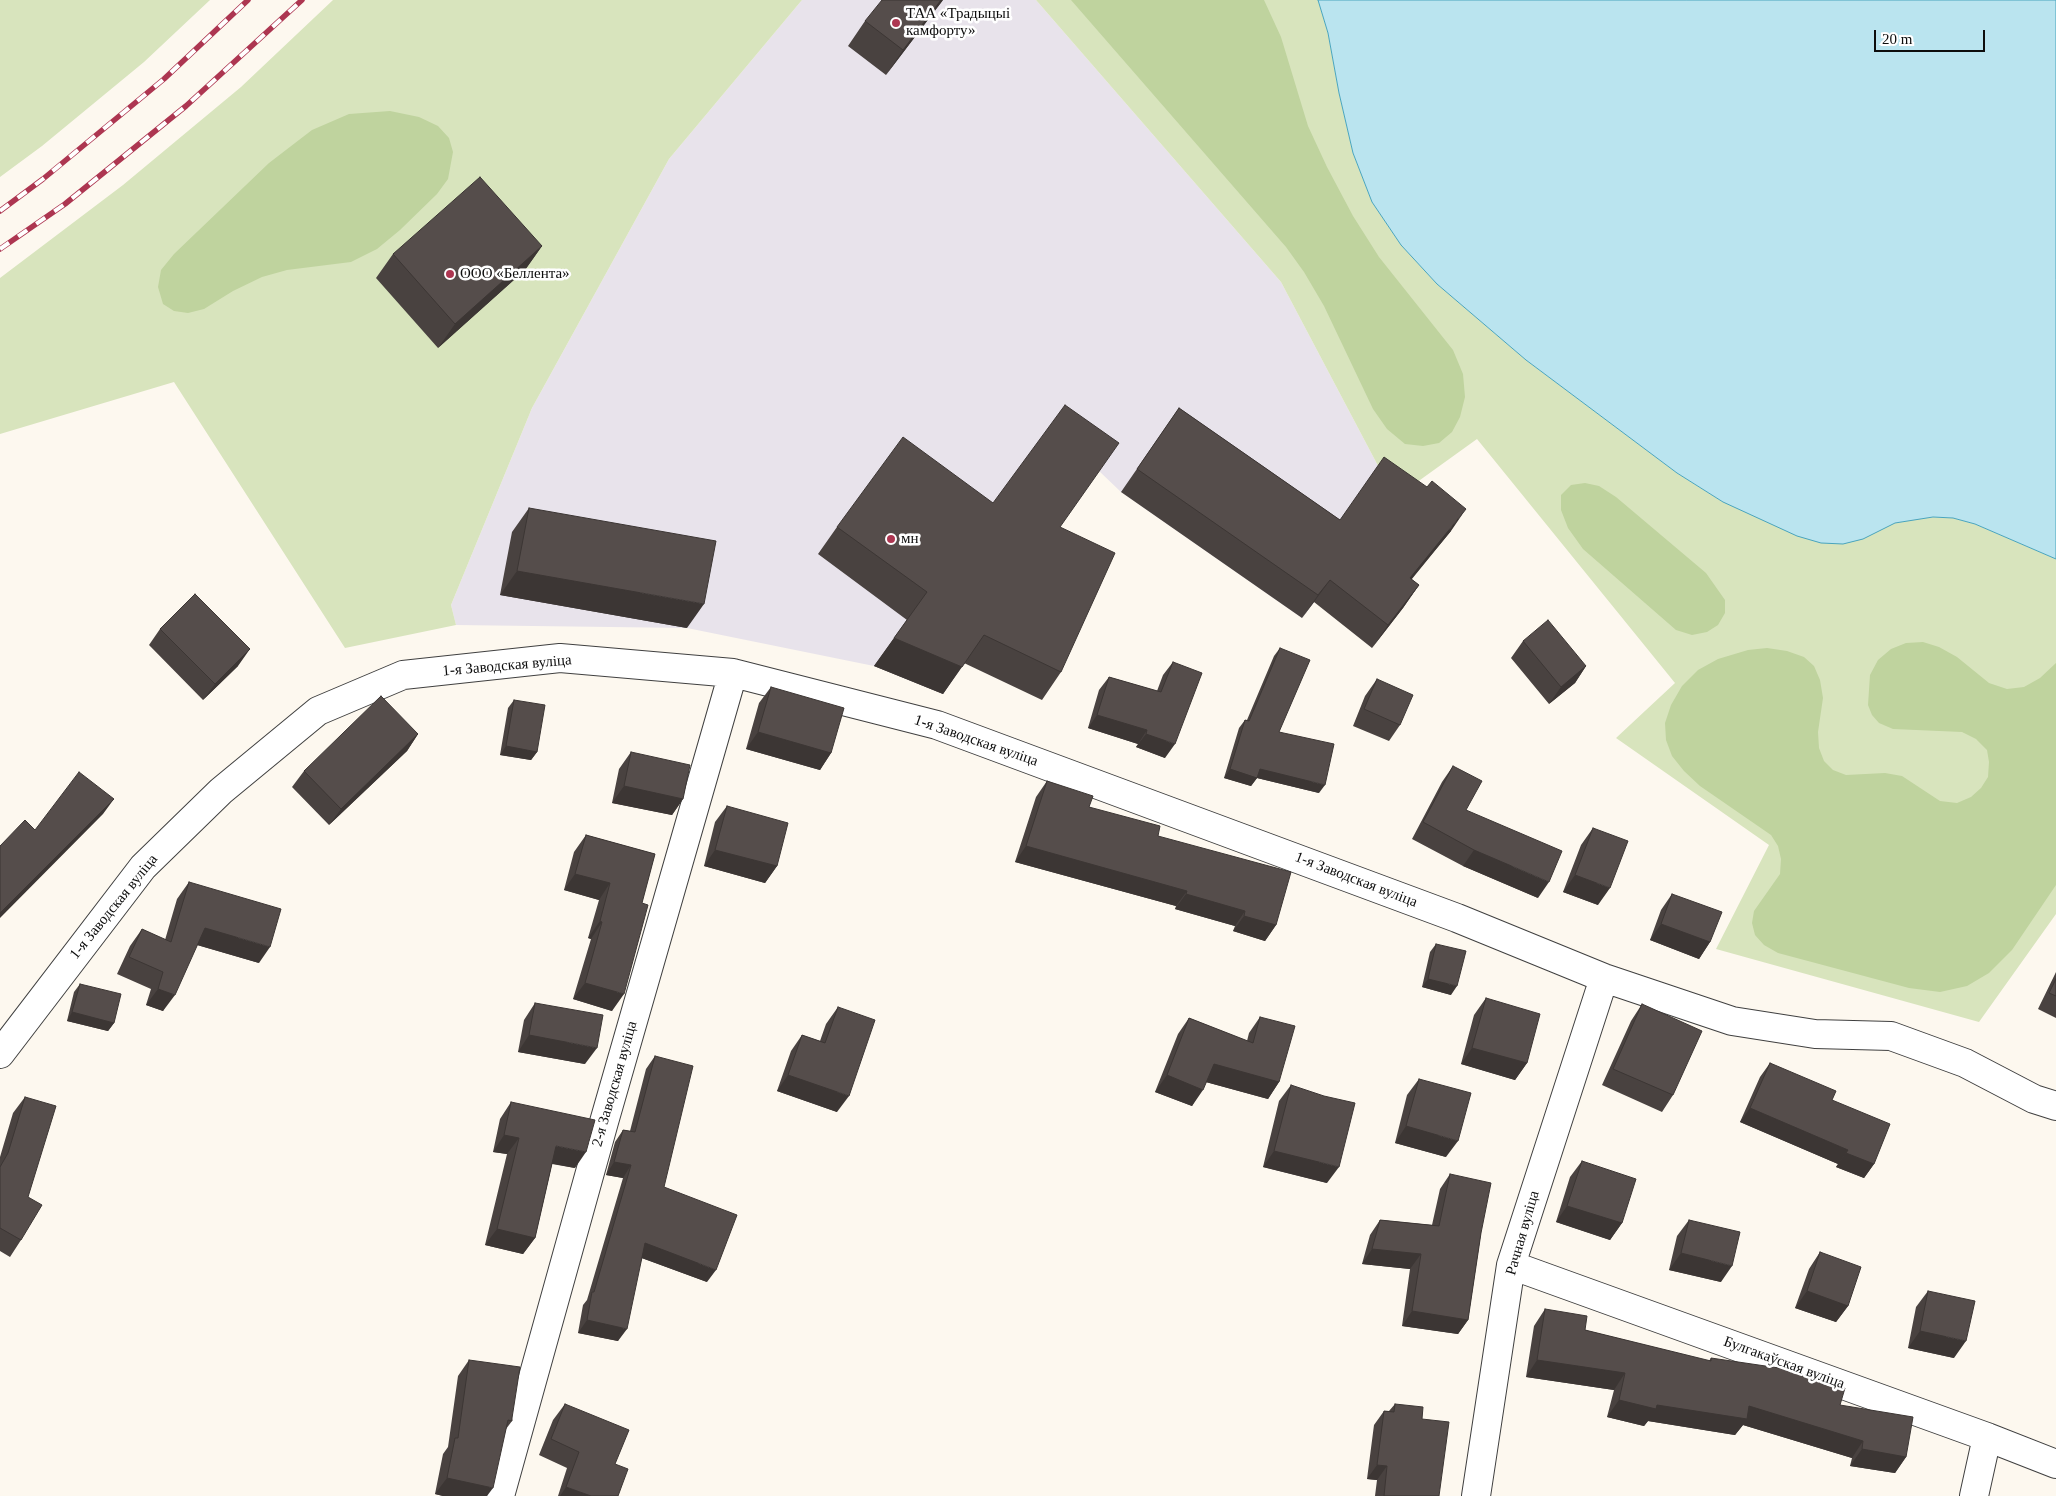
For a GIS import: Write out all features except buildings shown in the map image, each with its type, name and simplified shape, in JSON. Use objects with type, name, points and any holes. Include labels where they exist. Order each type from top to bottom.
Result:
[{"type":"street","name":"1-я Заводская вуліца","points":[[0,1054],[143,867],[221,791],[318,711],[403,676],[560,658],[733,673],[937,725],[1448,914],[1604,978],[1732,1021],[1815,1034],[1891,1036],[1965,1063],[2034,1099],[2056,1106]]},
{"type":"street","name":"2-я Заводская вуліца","points":[[500,1496],[604,1122],[733,673]]},
{"type":"street","name":"Рачная вуліца","points":[[1476,1496],[1511,1265],[1604,978]]},
{"type":"street","name":"Булгакаўская вуліца","points":[[1511,1265],[1988,1437],[2056,1464]]},
{"type":"street","points":[[1974,1496],[1988,1437]]},
{"type":"shaded area","points":[[802,0],[1036,0],[1281,282],[1395,498],[1302,618],[1121,492],[1099,471],[943,694],[874,666],[687,628],[456,625],[451,605],[532,408],[669,159]]},
{"type":"green space","points":[[0,0],[210,0],[144,62],[42,146],[0,177]]},
{"type":"green space","points":[[333,0],[802,0],[669,159],[532,408],[451,605],[456,625],[345,648],[174,382],[0,434],[0,278],[123,185],[241,87]]},
{"type":"green space","points":[[1036,0],[1318,0],[1328,33],[1353,153],[1372,202],[1401,245],[1437,284],[1526,360],[1677,473],[1723,502],[1879,529],[1914,519],[1933,517],[1953,518],[1975,524],[2056,559],[2056,914],[1979,1022],[1716,949],[1769,845],[1616,738],[1675,683],[1477,439],[1395,498],[1281,282]]},
{"type":"green space","points":[[1071,0],[1264,0],[1281,37],[1308,126],[1353,216],[1379,257],[1453,350],[1463,374],[1465,397],[1460,417],[1452,432],[1439,443],[1423,446],[1405,444],[1387,429],[1373,409],[1324,306],[1304,272],[1286,247]]},
{"type":"green space","points":[[390,111],[419,117],[438,126],[449,138],[453,152],[448,179],[437,194],[400,230],[377,249],[351,262],[287,270],[262,277],[233,291],[204,309],[188,313],[174,311],[163,304],[158,287],[161,270],[174,254],[269,163],[312,130],[349,114]]},
{"type":"green space","points":[[1585,483],[1599,486],[1616,497],[1706,573],[1725,600],[1725,613],[1718,625],[1707,632],[1692,635],[1676,630],[1583,549],[1568,528],[1561,510],[1561,495],[1571,485]]},
{"type":"green space","points":[[1923,642],[1939,647],[1957,657],[1989,683],[2007,689],[2024,687],[2040,678],[2056,663],[2056,885],[2012,950],[1989,973],[1967,986],[1940,992],[1909,988],[1778,953],[1764,945],[1755,935],[1752,923],[1754,911],[1780,874],[1781,859],[1778,846],[1771,835],[1700,786],[1684,771],[1672,756],[1666,740],[1665,723],[1671,705],[1682,686],[1698,670],[1718,659],[1748,650],[1767,648],[1787,651],[1804,657],[1814,666],[1820,680],[1823,698],[1818,732],[1819,748],[1824,761],[1833,770],[1846,775],[1885,773],[1902,776],[1940,801],[1957,803],[1971,797],[1981,788],[1988,777],[1989,762],[1987,750],[1976,739],[1962,732],[1893,729],[1879,723],[1872,715],[1868,705],[1870,675],[1878,660],[1891,649],[1906,643]]},
{"type":"water","points":[[1318,0],[2056,0],[2056,559],[1975,524],[1953,518],[1933,517],[1895,523],[1863,539],[1843,544],[1821,543],[1797,536],[1723,502],[1677,473],[1526,360],[1437,284],[1401,245],[1372,202],[1353,153],[1328,33]]},
{"type":"railway","points":[[0,211],[43,179],[164,79],[248,0]]},
{"type":"railway","points":[[0,249],[65,204],[186,106],[302,0]]},
{"type":"place","name":"ТАА «Традыцыі камфорту»","points":[[896,23]]},
{"type":"place","name":"ООО «Беллента»","points":[[450,274]]},
{"type":"place","name":"мн","points":[[891,539]]}]
